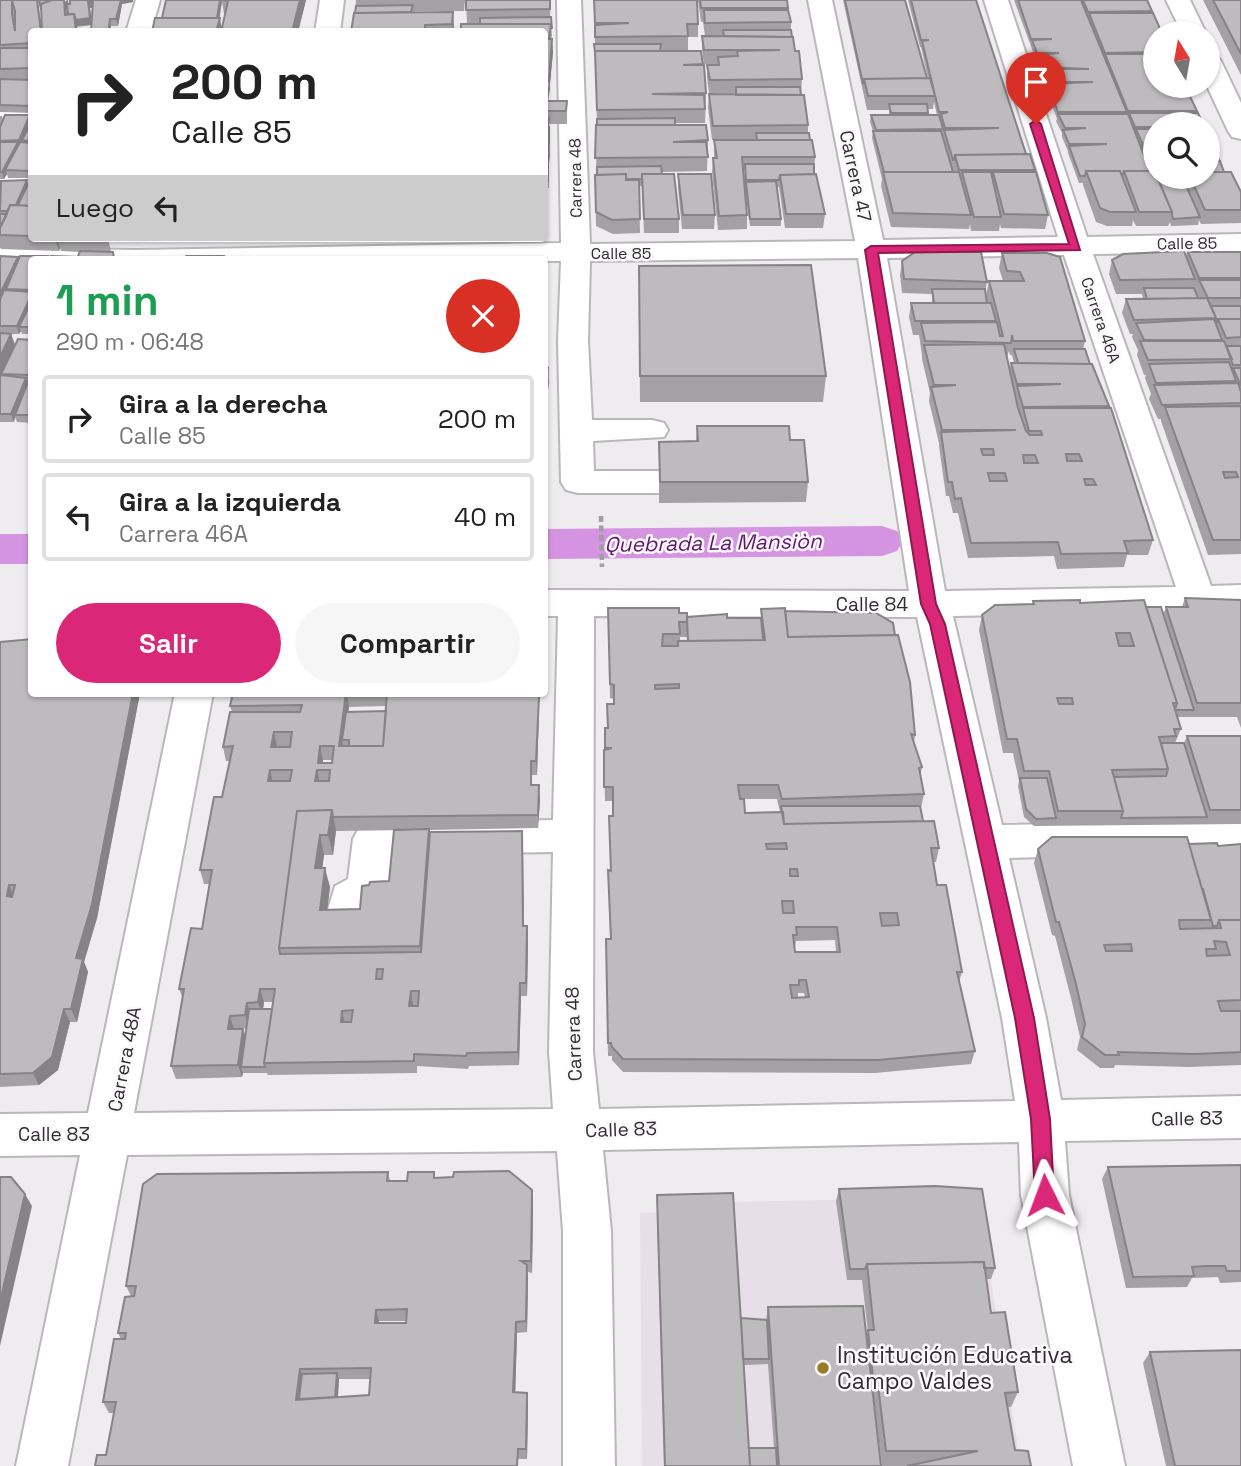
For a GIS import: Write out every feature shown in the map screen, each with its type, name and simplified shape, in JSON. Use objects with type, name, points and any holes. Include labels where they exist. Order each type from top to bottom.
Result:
[{"type":"street","points":[[139,28],[148,0]]},
{"type":"street","points":[[328,28],[332,0]]},
{"type":"street","name":"Carrera 48","points":[[569,0],[577,208],[573,253],[578,482],[659,482]]},
{"type":"street","name":"Carrera 47","points":[[820,0],[871,250],[929,604],[938,624],[1024,1018],[1041,1119],[1045,1195],[1099,1466]]},
{"type":"street","name":"Carrera 46A","points":[[996,0],[1076,247],[1198,599]]},
{"type":"street","points":[[1178,0],[1188,21]]},
{"type":"street","points":[[1220,86],[1241,131]]},
{"type":"street","points":[[0,118],[28,119]]},
{"type":"street","points":[[0,182],[28,182]]},
{"type":"street","name":"Calle 85","points":[[194,256],[290,251],[573,253],[1241,243]]},
{"type":"street","name":"Calle 85","points":[[0,257],[28,257]]},
{"type":"street","points":[[575,431],[652,430]]},
{"type":"street","name":"Calle 84","points":[[560,603],[929,604],[1241,598]]},
{"type":"street","name":"Carrera 48","points":[[560,603],[572,836],[571,1052],[587,1231],[589,1466]]},
{"type":"street","name":"Carrera 48A","points":[[42,1466],[193,697]]},
{"type":"street","points":[[346,919],[350,898],[368,888],[373,839],[572,836]]},
{"type":"street","points":[[984,842],[1241,836]]},
{"type":"street","name":"Calle 83","points":[[0,1135],[579,1130],[1241,1117]]},
{"type":"path","points":[[601,525],[602,567]]},
{"type":"shaded area","name":"Institución Educativa Campo Valdes","points":[[931,1198],[978,1201],[1021,1466],[642,1466],[640,1213],[725,1209],[726,1202]]},
{"type":"building","points":[[0,0],[37,0],[40,28],[28,28],[28,43],[0,45]],"holes":[[[12,1],[15,11],[15,31],[12,14]]]},
{"type":"building","points":[[39,0],[52,0],[41,4],[41,9]]},
{"type":"building","points":[[64,0],[65,15],[74,14],[76,28],[42,28],[41,4]]},
{"type":"building","points":[[70,0],[121,0],[116,19],[110,19],[109,28],[91,28],[93,1],[88,1],[90,18],[76,20],[74,14],[68,14],[67,4],[70,4]]},
{"type":"building","points":[[166,0],[220,0],[217,18],[162,18]]},
{"type":"building","points":[[222,0],[300,0],[293,28],[222,28],[228,1]]},
{"type":"building","points":[[466,0],[550,0],[550,9],[466,10]]},
{"type":"building","points":[[594,0],[697,0],[698,24],[687,24],[688,36],[595,37],[595,25],[629,23],[595,23]]},
{"type":"building","points":[[700,0],[787,0],[788,8],[701,8]]},
{"type":"building","points":[[845,0],[905,0],[927,78],[864,79],[863,84]]},
{"type":"building","points":[[911,0],[976,0],[1026,154],[955,155],[953,160],[944,130],[999,128],[945,128],[941,114],[948,112],[939,112],[922,41],[929,40],[921,40]]},
{"type":"building","points":[[1018,0],[1081,0],[1127,112],[1058,112],[1048,84],[1093,82],[1048,82],[1042,69],[1089,69],[1042,67],[1037,55],[1059,53],[1037,53],[1032,40],[1052,39],[1031,39]]},
{"type":"building","points":[[1083,0],[1147,0],[1152,11],[1088,12]]},
{"type":"building","points":[[1213,0],[1241,0],[1241,54]]},
{"type":"building","points":[[413,5],[411,12],[355,13],[356,6]]},
{"type":"building","points":[[704,10],[788,10],[791,22],[705,23]]},
{"type":"building","points":[[453,12],[452,24],[425,25],[425,28],[352,28],[354,13]]},
{"type":"building","points":[[1089,13],[1153,13],[1157,21],[1143,21],[1143,52],[1105,53]]},
{"type":"building","points":[[551,17],[552,29],[551,24],[480,24],[480,18]]},
{"type":"building","points":[[155,18],[220,18],[217,28],[153,28]]},
{"type":"building","points":[[461,24],[551,24],[549,81],[548,28],[461,28]]},
{"type":"building","points":[[723,30],[791,30],[792,37],[724,36]]},
{"type":"building","points":[[702,36],[793,37],[795,51],[799,51],[802,79],[710,80],[707,65],[719,65],[718,57],[738,56],[737,51],[780,50],[704,50]]},
{"type":"building","points":[[594,44],[661,44],[660,51],[595,52]]},
{"type":"building","points":[[0,48],[28,48],[28,68],[0,69]]},
{"type":"building","points":[[595,51],[701,51],[703,64],[683,65],[704,65],[706,93],[652,94],[704,95],[705,109],[597,110]]},
{"type":"building","points":[[1105,54],[1143,54],[1143,98],[1191,98],[1197,111],[1128,111]]},
{"type":"building","points":[[930,78],[935,96],[868,96],[864,79]]},
{"type":"building","points":[[0,79],[28,80],[28,106],[0,105]]},
{"type":"building","points":[[736,87],[800,87],[801,95],[736,95]]},
{"type":"building","points":[[709,94],[804,95],[808,125],[713,126]]},
{"type":"building","points":[[548,101],[567,101],[566,111],[548,111]]},
{"type":"building","points":[[889,104],[927,104],[928,113],[891,113]]},
{"type":"building","points":[[1129,113],[1143,113],[1143,127],[1135,127]]},
{"type":"building","points":[[1058,114],[1128,114],[1143,153],[1143,171],[1124,171],[1122,176],[1120,171],[1086,171],[1085,176],[1080,176],[1069,146],[1107,144],[1069,144],[1063,130],[1086,128],[1065,128]]},
{"type":"building","points":[[5,115],[28,115],[19,140],[0,141],[0,127]]},
{"type":"building","points":[[871,115],[939,115],[943,129],[876,130]]},
{"type":"building","points":[[675,118],[675,125],[597,125],[597,119]]},
{"type":"building","points":[[596,125],[706,125],[708,140],[673,142],[706,142],[708,157],[595,158]]},
{"type":"building","points":[[28,128],[28,141],[22,140]]},
{"type":"building","points":[[1136,129],[1143,129],[1142,143]]},
{"type":"building","points":[[873,131],[941,131],[953,172],[884,172]]},
{"type":"building","points":[[756,133],[809,133],[810,140],[757,140]]},
{"type":"building","points":[[714,140],[812,140],[815,157],[742,157],[747,215],[719,216],[713,158],[717,158]]},
{"type":"building","points":[[0,142],[18,142],[2,172],[0,172]]},
{"type":"building","points":[[20,142],[28,143],[28,171],[5,170]]},
{"type":"building","points":[[1030,154],[1035,170],[959,170],[955,155]]},
{"type":"building","points":[[745,164],[814,164],[814,174],[780,175],[779,180],[746,180]]},
{"type":"building","points":[[661,166],[662,174],[642,174],[642,179],[626,179],[626,174],[597,175],[597,167]]},
{"type":"building","points":[[1086,171],[1120,171],[1136,212],[1110,212],[1100,208]]},
{"type":"building","points":[[1124,171],[1143,171],[1143,189],[1162,189],[1172,212],[1139,212]]},
{"type":"building","points":[[883,172],[959,172],[971,215],[893,213]]},
{"type":"building","points":[[962,172],[991,172],[1001,217],[974,217]]},
{"type":"building","points":[[993,172],[1036,172],[1048,215],[1004,214]]},
{"type":"building","points":[[1220,172],[1231,172],[1241,192],[1241,210],[1205,210],[1195,189],[1220,189]]},
{"type":"building","points":[[626,174],[626,180],[639,180],[640,219],[612,220],[596,212],[595,175]]},
{"type":"building","points":[[642,174],[674,174],[679,219],[644,219]]},
{"type":"building","points":[[678,174],[711,174],[715,215],[683,215]]},
{"type":"building","points":[[816,174],[825,214],[786,214],[780,175]]},
{"type":"building","points":[[27,180],[16,205],[10,205],[8,211],[0,211],[1,181]]},
{"type":"building","points":[[776,181],[781,219],[750,219],[746,182]]},
{"type":"building","points":[[28,184],[28,206],[18,205]]},
{"type":"building","points":[[1162,189],[1188,189],[1200,217],[1173,219]]},
{"type":"building","points":[[10,205],[28,206],[28,236],[0,235],[0,228]]},
{"type":"building","points":[[0,214],[7,214],[0,228]]},
{"type":"building","points":[[80,251],[113,252],[114,256],[78,256]]},
{"type":"building","points":[[1184,251],[1195,279],[1120,280],[1112,260],[1123,254]]},
{"type":"building","points":[[915,252],[981,252],[987,282],[904,279],[902,261]]},
{"type":"building","points":[[1188,252],[1241,252],[1241,278],[1199,278]]},
{"type":"building","points":[[1002,253],[1047,253],[1060,257],[1085,341],[1013,341],[1012,335],[1011,343],[925,341],[921,323],[997,322],[1000,336],[1003,336],[989,281],[1024,281],[1020,272],[1007,271]]},
{"type":"building","points":[[0,256],[18,257],[0,294]]},
{"type":"building","points":[[20,256],[28,256],[28,290],[6,289]]},
{"type":"building","points":[[811,265],[826,376],[640,376],[639,266]]},
{"type":"building","points":[[1199,280],[1241,280],[1241,298],[1208,298]]},
{"type":"building","points":[[1144,288],[1194,288],[1198,298],[1147,299]]},
{"type":"building","points":[[932,289],[985,289],[987,303],[934,303]]},
{"type":"building","points":[[4,290],[28,292],[28,303],[17,326],[0,326],[0,300]]},
{"type":"building","points":[[1207,298],[1216,318],[1134,320],[1126,299]]},
{"type":"building","points":[[911,303],[991,303],[996,321],[915,321]]},
{"type":"building","points":[[1211,306],[1241,306],[1241,319],[1218,319],[1216,324]]},
{"type":"building","points":[[28,308],[28,327],[19,327]]},
{"type":"building","points":[[1214,319],[1222,340],[1144,340],[1136,323]]},
{"type":"building","points":[[1218,319],[1241,319],[1241,337],[1226,338]]},
{"type":"building","points":[[0,333],[11,334],[0,357]]},
{"type":"building","points":[[18,339],[28,340],[28,375],[1,374]]},
{"type":"building","points":[[1140,341],[1224,341],[1232,359],[1148,360]]},
{"type":"building","points":[[1004,344],[1018,408],[1030,435],[1042,435],[1041,431],[1029,431],[1023,408],[1111,408],[1153,540],[1124,541],[1128,553],[1061,554],[1058,542],[971,543],[961,498],[955,499],[952,482],[948,482],[941,432],[1016,430],[942,430],[931,387],[956,385],[934,385],[924,345]],"holes":[[[981,449],[993,449],[994,455],[983,455]],[[1066,454],[1079,454],[1082,461],[1067,461]],[[1023,455],[1035,455],[1038,463],[1024,463]],[[988,473],[1005,473],[1007,481],[990,481]],[[1084,479],[1093,479],[1096,485],[1086,485]]]},
{"type":"building","points":[[1226,346],[1241,346],[1241,365],[1233,365]]},
{"type":"building","points":[[1014,349],[1085,349],[1090,364],[1018,363]]},
{"type":"building","points":[[1229,362],[1236,381],[1156,383],[1149,364]]},
{"type":"building","points":[[1011,363],[1092,364],[1109,406],[1023,407],[1017,386],[1061,384],[1017,384]]},
{"type":"building","points":[[1233,368],[1241,368],[1241,386]]},
{"type":"building","points":[[1,375],[26,378],[11,414],[0,414]]},
{"type":"building","points":[[28,382],[28,415],[15,415]]},
{"type":"building","points":[[1238,383],[1241,403],[1162,405],[1154,385]]},
{"type":"building","points":[[1241,406],[1241,540],[1213,540],[1165,407]],"holes":[[[1223,472],[1236,472],[1238,477],[1225,478]]]},
{"type":"building","points":[[697,426],[789,426],[790,440],[804,440],[808,482],[660,482],[659,442],[698,441]]},
{"type":"building","points":[[1185,598],[1241,600],[1241,703],[1197,703],[1166,607],[1188,607]]},
{"type":"building","points":[[1080,600],[1080,603],[1144,600],[1177,703],[1173,703],[1181,729],[1174,729],[1176,736],[1159,737],[1168,769],[1112,770],[1123,811],[1058,811],[1049,771],[1024,771],[1017,739],[1007,739],[982,615],[995,605],[1034,604],[1033,601]],"holes":[[[1116,633],[1130,633],[1134,646],[1119,646]],[[1057,698],[1072,698],[1073,704],[1059,704]]]},
{"type":"building","points":[[1146,607],[1161,607],[1194,710],[1175,710],[1177,703]]},
{"type":"building","points":[[608,608],[679,608],[679,613],[687,613],[687,622],[679,622],[680,634],[663,634],[662,646],[678,646],[678,641],[765,640],[761,609],[785,608],[788,637],[898,635],[910,682],[915,735],[911,734],[922,767],[919,768],[924,794],[782,799],[778,785],[738,785],[740,799],[744,799],[745,813],[783,812],[784,824],[934,821],[939,848],[931,848],[937,885],[946,885],[962,972],[957,972],[975,1051],[878,1060],[623,1059],[611,1043],[608,1043],[606,939],[611,939],[608,870],[611,871],[609,816],[613,816],[613,787],[604,787],[604,750],[612,748],[605,748],[607,704],[614,704],[614,685],[610,684]],"holes":[[[679,684],[679,688],[655,689],[655,685]],[[786,843],[787,849],[767,849],[766,844]],[[790,869],[797,869],[798,876],[790,876]],[[782,901],[793,901],[794,913],[783,913]],[[880,913],[897,913],[899,925],[882,926]],[[796,927],[837,927],[840,952],[795,952],[793,935],[797,935]],[[799,980],[806,980],[809,997],[792,998],[790,985],[799,985]]]},
{"type":"building","points":[[785,611],[876,613],[893,623],[895,635],[788,637]]},
{"type":"building","points":[[727,614],[727,618],[761,618],[763,640],[688,641],[687,617]]},
{"type":"building","points":[[28,639],[28,697],[132,697],[92,904],[76,958],[83,959],[71,1009],[64,1009],[52,1057],[33,1073],[0,1074],[0,642]],"holes":[[[9,885],[15,885],[12,897],[7,896]]]},
{"type":"building","points":[[232,697],[345,697],[339,746],[383,746],[387,697],[539,697],[536,761],[531,761],[531,785],[539,785],[538,815],[333,817],[332,810],[297,811],[279,948],[280,954],[421,952],[430,832],[522,831],[523,926],[527,926],[526,983],[520,983],[518,1052],[467,1053],[466,1056],[414,1054],[414,1061],[264,1063],[275,989],[260,989],[258,1002],[247,1003],[245,1015],[230,1016],[228,1029],[243,1029],[238,1065],[171,1066],[184,989],[179,989],[191,928],[202,929],[212,870],[200,870],[214,797],[222,797],[233,746],[223,747],[230,712],[300,712],[302,705],[230,706]],"holes":[[[274,732],[292,732],[290,747],[271,747]],[[320,746],[334,746],[332,763],[318,763]],[[270,770],[292,770],[290,781],[268,781]],[[317,770],[330,770],[329,781],[315,781]],[[377,969],[383,969],[382,979],[376,979]],[[411,991],[419,991],[418,1006],[409,1006]],[[353,1010],[351,1022],[341,1022],[342,1011]]]},
{"type":"building","points":[[386,711],[383,746],[349,746],[349,740],[342,740],[346,712]]},
{"type":"building","points":[[1187,736],[1241,736],[1241,810],[1210,810]]},
{"type":"building","points":[[1161,743],[1184,743],[1207,817],[1121,818],[1123,811],[1114,777],[1166,776],[1168,769]]},
{"type":"building","points":[[1020,778],[1047,778],[1056,818],[1036,819],[1026,809]]},
{"type":"building","points":[[781,806],[920,806],[923,821],[784,824]]},
{"type":"building","points":[[332,810],[328,835],[320,835],[315,868],[325,868],[320,910],[360,909],[362,886],[369,885],[370,882],[389,881],[394,830],[429,829],[420,946],[279,948],[297,811]]},
{"type":"building","points":[[1052,837],[1187,837],[1211,920],[1179,920],[1180,929],[1221,928],[1219,920],[1241,920],[1241,1000],[1218,1001],[1221,1011],[1241,1011],[1241,1052],[1118,1052],[1119,1055],[1105,1055],[1082,1037],[1085,1024],[1076,984],[1059,922],[1056,922],[1038,849]],"holes":[[[1214,941],[1226,942],[1230,955],[1207,956],[1206,949],[1216,949]],[[1131,944],[1132,951],[1106,951],[1104,945]]]},
{"type":"building","points":[[1217,843],[1218,846],[1241,844],[1241,920],[1219,920],[1217,926],[1213,926],[1189,844]]},
{"type":"building","points":[[249,1009],[272,1009],[265,1067],[241,1067]]},
{"type":"building","points":[[1241,1165],[1241,1271],[1227,1271],[1225,1266],[1207,1266],[1192,1267],[1194,1276],[1133,1277],[1108,1167]]},
{"type":"building","points":[[509,1171],[532,1190],[531,1261],[521,1261],[527,1265],[526,1321],[516,1322],[513,1392],[527,1393],[526,1449],[518,1449],[517,1466],[95,1466],[97,1455],[106,1455],[116,1402],[103,1402],[114,1339],[125,1339],[126,1333],[118,1333],[125,1297],[134,1296],[136,1286],[126,1286],[143,1184],[157,1174],[388,1172],[387,1181],[407,1181],[408,1172],[434,1172],[434,1178],[453,1177],[454,1172]],"holes":[[[407,1309],[406,1323],[375,1323],[376,1310]],[[371,1368],[369,1395],[296,1400],[300,1369]]]},
{"type":"building","points":[[0,1177],[11,1177],[25,1194],[0,1302]]},
{"type":"building","points":[[935,1186],[982,1189],[995,1268],[984,1268],[984,1262],[867,1264],[865,1269],[850,1269],[839,1189]]},
{"type":"building","points":[[733,1193],[750,1466],[665,1466],[657,1195]]},
{"type":"building","points":[[984,1262],[991,1313],[1005,1312],[1018,1392],[1005,1393],[1015,1450],[1028,1451],[1031,1466],[907,1466],[978,1451],[886,1451],[868,1330],[874,1330],[867,1264]]},
{"type":"building","points":[[863,1306],[881,1466],[779,1466],[768,1307]]},
{"type":"building","points":[[741,1318],[767,1320],[769,1359],[743,1359]]},
{"type":"building","points":[[1241,1350],[1241,1466],[1175,1466],[1150,1352]]},
{"type":"building","points":[[337,1373],[335,1397],[299,1399],[302,1374]]},
{"type":"building","points":[[749,1448],[776,1448],[777,1466],[750,1466]]},
{"type":"waterway","name":"Quebrada La Mansiòn","points":[[548,544],[882,541]]},
{"type":"waterway","name":"Quebrada La Mansiòn","points":[[0,549],[28,549]]},
{"type":"place","name":"Institución Educativa Campo Valdes","points":[[823,1368]]},
{"type":"route","points":[[1036,124],[1076,247],[871,250],[929,604],[938,624],[1024,1018],[1041,1119],[1045,1195]]}]
